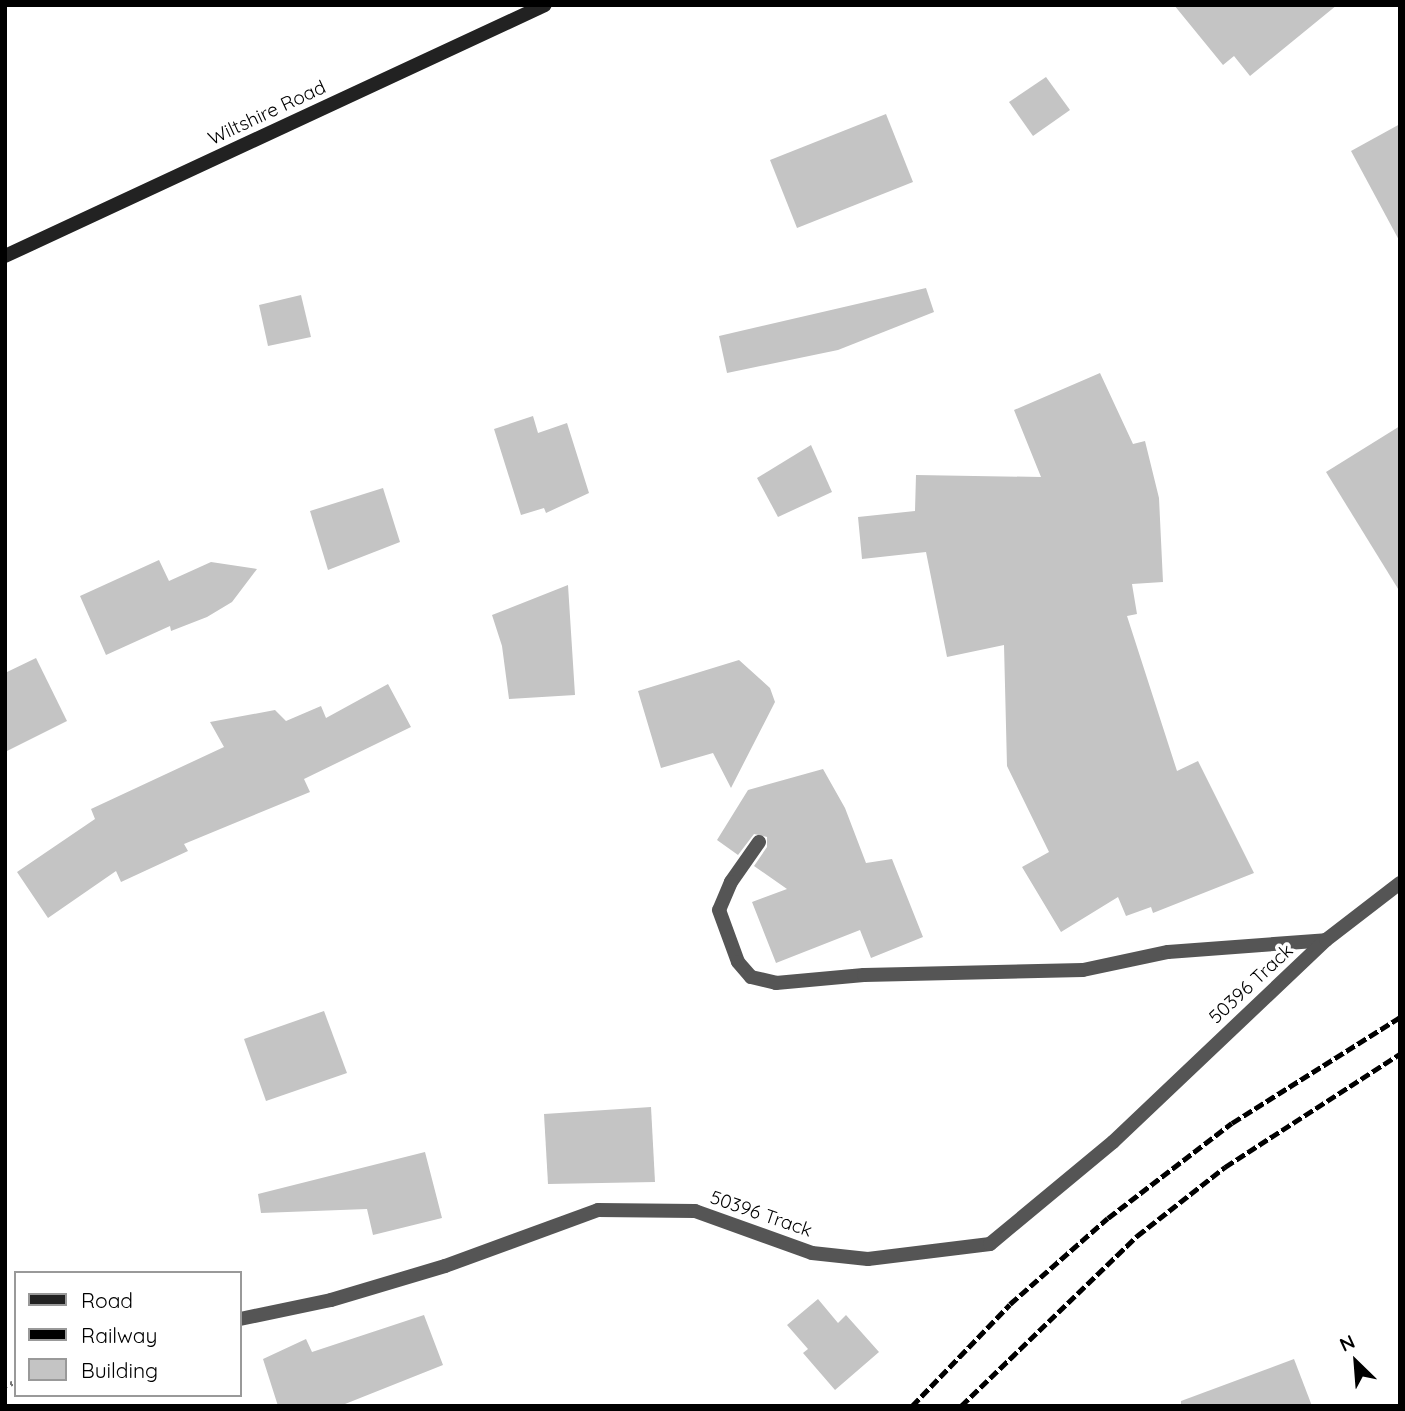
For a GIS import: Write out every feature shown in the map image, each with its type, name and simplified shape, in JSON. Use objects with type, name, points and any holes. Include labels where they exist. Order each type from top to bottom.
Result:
[{"type":"street","name":"Wiltshire Road","points":[[5,256],[545,5]]},
{"type":"street","points":[[759,842],[731,882],[719,910],[737,962],[751,977],[776,983],[864,975],[1083,970],[1167,952],[1326,940]]},
{"type":"street","name":"50396 Track","points":[[242,1320],[331,1300],[445,1266],[598,1210],[695,1211],[812,1253],[867,1259],[990,1244],[1113,1142],[1326,940],[1400,883]]},
{"type":"building","points":[[1174,5],[1337,5],[1250,76],[1234,56],[1223,65]]},
{"type":"building","points":[[1046,77],[1070,110],[1033,136],[1009,102]]},
{"type":"building","points":[[886,114],[913,182],[797,228],[770,160]]},
{"type":"building","points":[[1400,124],[1400,242],[1351,151]]},
{"type":"building","points":[[926,288],[934,312],[838,350],[727,373],[719,336]]},
{"type":"building","points":[[301,295],[311,337],[268,346],[259,305]]},
{"type":"building","points":[[1100,373],[1133,444],[1145,441],[1159,498],[1163,582],[1132,584],[1137,614],[1127,616],[1177,771],[1198,761],[1254,873],[1153,913],[1151,907],[1126,916],[1118,897],[1061,932],[1022,867],[1049,852],[1007,766],[1004,645],[947,657],[926,552],[862,559],[858,517],[915,511],[916,475],[1041,477],[1014,410]]},
{"type":"building","points":[[533,416],[538,433],[567,423],[589,493],[546,513],[544,508],[521,515],[494,429]]},
{"type":"building","points":[[1400,426],[1400,592],[1326,472]]},
{"type":"building","points":[[811,445],[832,492],[778,517],[757,478]]},
{"type":"building","points":[[383,488],[400,542],[328,570],[310,511]]},
{"type":"building","points":[[159,560],[169,581],[211,562],[257,569],[232,602],[207,617],[171,631],[170,626],[106,655],[80,596]]},
{"type":"building","points":[[568,585],[575,695],[509,699],[502,646],[492,615]]},
{"type":"building","points":[[36,658],[67,721],[5,752],[5,673]]},
{"type":"building","points":[[739,660],[770,688],[775,702],[731,788],[713,753],[661,768],[638,691]]},
{"type":"building","points":[[388,684],[411,727],[304,779],[310,792],[184,844],[188,851],[121,882],[116,871],[48,918],[17,872],[95,819],[91,809],[224,747],[210,722],[275,710],[286,721],[321,706],[326,718]]},
{"type":"building","points":[[823,769],[845,808],[866,863],[892,859],[923,937],[871,958],[860,930],[776,963],[752,902],[787,889],[754,866],[767,847],[767,837],[754,834],[738,855],[717,840],[748,790]]},
{"type":"building","points":[[324,1011],[347,1073],[266,1101],[244,1039]]},
{"type":"building","points":[[651,1107],[655,1182],[548,1184],[544,1114]]},
{"type":"building","points":[[425,1152],[442,1218],[373,1235],[367,1209],[261,1213],[258,1194]]},
{"type":"building","points":[[818,1299],[838,1323],[846,1315],[879,1352],[835,1390],[803,1353],[808,1349],[787,1325]]},
{"type":"building","points":[[424,1315],[443,1365],[340,1406],[278,1406],[263,1359],[306,1339],[312,1352]]},
{"type":"building","points":[[1294,1359],[1312,1406],[1181,1406],[1181,1401]]},
{"type":"railway","points":[[912,1406],[1010,1304],[1108,1218],[1232,1123],[1400,1017]]},
{"type":"railway","points":[[961,1406],[1137,1236],[1225,1167],[1400,1054]]}]
